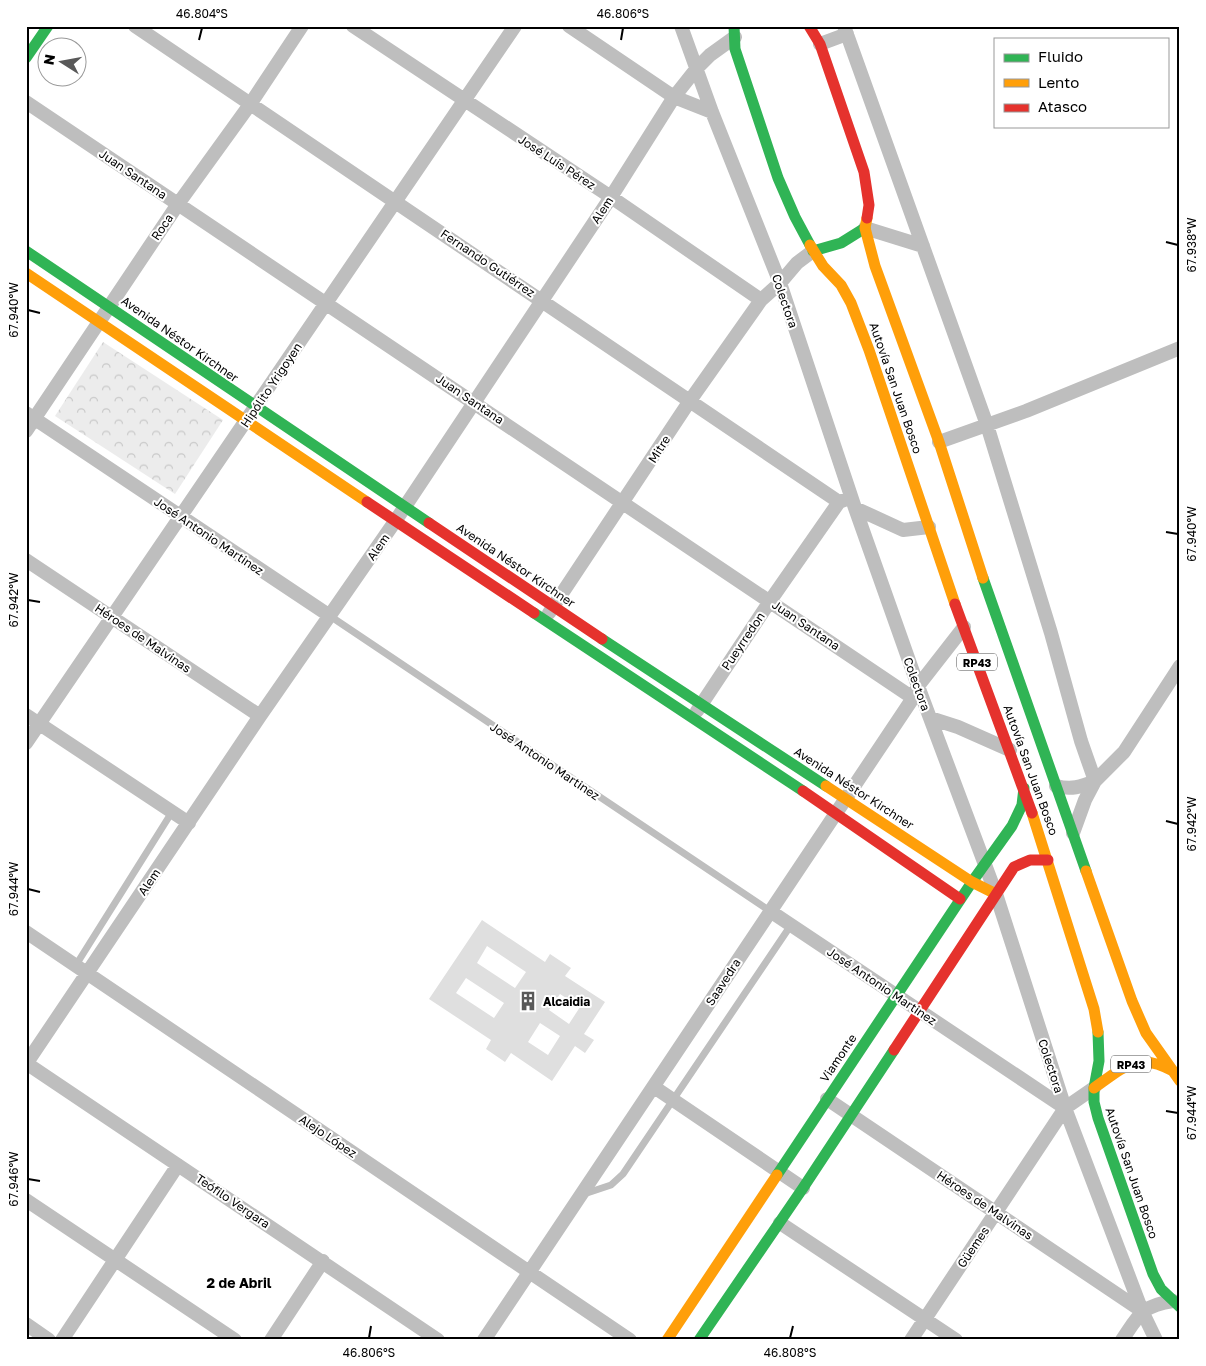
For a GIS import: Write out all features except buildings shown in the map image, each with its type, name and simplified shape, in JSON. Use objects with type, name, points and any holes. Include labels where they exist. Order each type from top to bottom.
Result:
[{"type":"street","points":[[26,58],[48,26]]},
{"type":"street","name":"Fernando Gutiérrez","points":[[135,26],[542,300],[689,402],[848,502],[903,530],[929,527]]},
{"type":"street","name":"Roca","points":[[26,431],[30,416],[100,322],[178,204],[251,103],[302,26]]},
{"type":"street","name":"José Luis Pérez","points":[[353,26],[611,197],[761,300]]},
{"type":"street","name":"Hipólito Yrigoyen","points":[[26,743],[516,26]]},
{"type":"street","points":[[569,26],[674,97],[712,112]]},
{"type":"street","name":"Colectora","points":[[681,26],[712,112],[780,283],[848,502],[915,692],[930,718],[996,894],[1065,1108],[1142,1311],[1156,1340]]},
{"type":"street","name":"Autovía San Juan Bosco","points":[[809,26],[820,44],[864,172],[869,205],[865,228],[875,266],[939,442],[990,599],[1135,1009],[1146,1034],[1173,1071]]},
{"type":"street","name":"Alem","points":[[26,1063],[88,974],[260,716],[396,520],[611,197],[674,97],[697,68],[737,30]]},
{"type":"street","name":"Autovía San Juan Bosco","points":[[737,30],[735,49],[778,178],[795,217],[813,251],[823,266],[841,285],[851,304],[869,350],[964,627],[1024,788],[1048,860],[1098,1026],[1099,1060],[1094,1088],[1094,1102],[1098,1118],[1153,1274],[1161,1289],[1177,1303]]},
{"type":"street","points":[[820,44],[846,30],[987,425],[1095,781]]},
{"type":"street","name":"Juan Santana","points":[[26,102],[770,601],[915,692]]},
{"type":"street","points":[[813,251],[833,248],[852,238],[865,228],[923,246]]},
{"type":"street","name":"Avenida Néstor Kirchner","points":[[26,251],[553,606],[972,882],[996,894]]},
{"type":"street","name":"Mitre","points":[[545,621],[553,606],[624,503],[689,402],[761,300],[780,283],[797,263],[813,251]]},
{"type":"street","points":[[26,273],[545,621],[836,813],[960,899]]},
{"type":"street","points":[[939,442],[1026,412],[1180,348]]},
{"type":"street","name":"José Antonio Martinez","points":[[30,416],[330,616]]},
{"type":"street","name":"Pueyrredon","points":[[694,718],[701,704],[770,601],[848,502]]},
{"type":"street","name":"Héroes de Malvinas","points":[[26,560],[260,716]]},
{"type":"street","name":"Saavedra","points":[[484,1340],[846,799],[915,692],[964,627]]},
{"type":"street","points":[[1072,833],[1095,781],[1124,752],[1180,666]]},
{"type":"street","points":[[26,715],[189,823]]},
{"type":"street","points":[[930,718],[958,727],[1010,750]]},
{"type":"street","points":[[1056,786],[1079,788],[1095,781]]},
{"type":"street","name":"Viamonte","points":[[667,1340],[1018,814],[1022,805],[1024,788]]},
{"type":"street","points":[[699,1340],[803,1188],[1014,868],[1022,861],[1031,858],[1048,860]]},
{"type":"street","name":"José Antonio Martinez","points":[[770,911],[1065,1108]]},
{"type":"street","name":"Alejo López","points":[[26,932],[630,1340]]},
{"type":"street","name":"RP43","points":[[1094,1088],[1127,1066],[1137,1062],[1150,1061],[1173,1071],[1180,1081]]},
{"type":"street","name":"Teófilo Vergara","points":[[26,1063],[438,1340]]},
{"type":"street","points":[[654,1087],[803,1188]]},
{"type":"street","name":"Güemes","points":[[911,1340],[1065,1108],[1094,1088]]},
{"type":"street","name":"Héroes de Malvinas","points":[[827,1099],[1142,1311]]},
{"type":"street","points":[[62,1340],[178,1164]]},
{"type":"street","points":[[26,1200],[235,1340]]},
{"type":"street","points":[[780,1222],[956,1340]]},
{"type":"street","points":[[271,1340],[323,1261]]},
{"type":"street","points":[[1122,1340],[1142,1311],[1161,1303],[1177,1303]]},
{"type":"street","points":[[26,1324],[49,1340]]},
{"type":"lane","name":"José Antonio Martinez","points":[[330,616],[770,911]]},
{"type":"lane","points":[[76,966],[172,812]]},
{"type":"lane","points":[[581,1195],[611,1185],[622,1174],[791,925]]},
{"type":"green space","points":[[103,342],[223,420],[175,494],[55,416]]},
{"type":"traffic: fast","points":[[26,58],[48,26]]},
{"type":"traffic: fast","points":[[734,26],[735,49],[778,178],[810,245]]},
{"type":"traffic: fast","points":[[813,251],[841,243],[865,228]]},
{"type":"traffic: fast","points":[[26,251],[429,523]]},
{"type":"traffic: fast","points":[[983,578],[1086,871]]},
{"type":"traffic: fast","points":[[534,613],[803,791]]},
{"type":"traffic: fast","points":[[602,639],[826,786]]},
{"type":"traffic: fast","points":[[777,1175],[972,882],[1012,826],[1022,805],[1024,788]]},
{"type":"traffic: fast","points":[[1098,1032],[1099,1061],[1094,1088],[1094,1102],[1098,1118],[1153,1274],[1161,1289],[1180,1307]]},
{"type":"traffic: fast","points":[[699,1340],[894,1050]]},
{"type":"traffic: slow","points":[[867,218],[865,228],[875,266],[939,442],[983,578]]},
{"type":"traffic: slow","points":[[810,245],[823,266],[841,285],[851,303],[869,350],[955,604]]},
{"type":"traffic: slow","points":[[26,273],[367,502]]},
{"type":"traffic: slow","points":[[826,786],[972,882],[996,894]]},
{"type":"traffic: slow","points":[[1032,813],[1094,1009],[1098,1032]]},
{"type":"traffic: slow","points":[[1086,871],[1132,1001],[1146,1033],[1180,1081]]},
{"type":"traffic: slow","points":[[1094,1088],[1123,1068],[1140,1062],[1150,1062],[1173,1071]]},
{"type":"traffic: slow","points":[[667,1340],[777,1175]]},
{"type":"traffic: jam","points":[[809,26],[820,44],[864,172],[869,205],[867,218]]},
{"type":"traffic: jam","points":[[367,502],[534,613]]},
{"type":"traffic: jam","points":[[429,523],[602,639]]},
{"type":"traffic: jam","points":[[955,604],[1032,813]]},
{"type":"traffic: jam","points":[[803,791],[960,899]]},
{"type":"traffic: jam","points":[[894,1050],[1014,867],[1030,860],[1048,860]]},
{"type":"place","name":"Alcaidia","points":[[528,1001]]},
{"type":"district","name":"2 de Abril","points":[[239,1282]]}]
